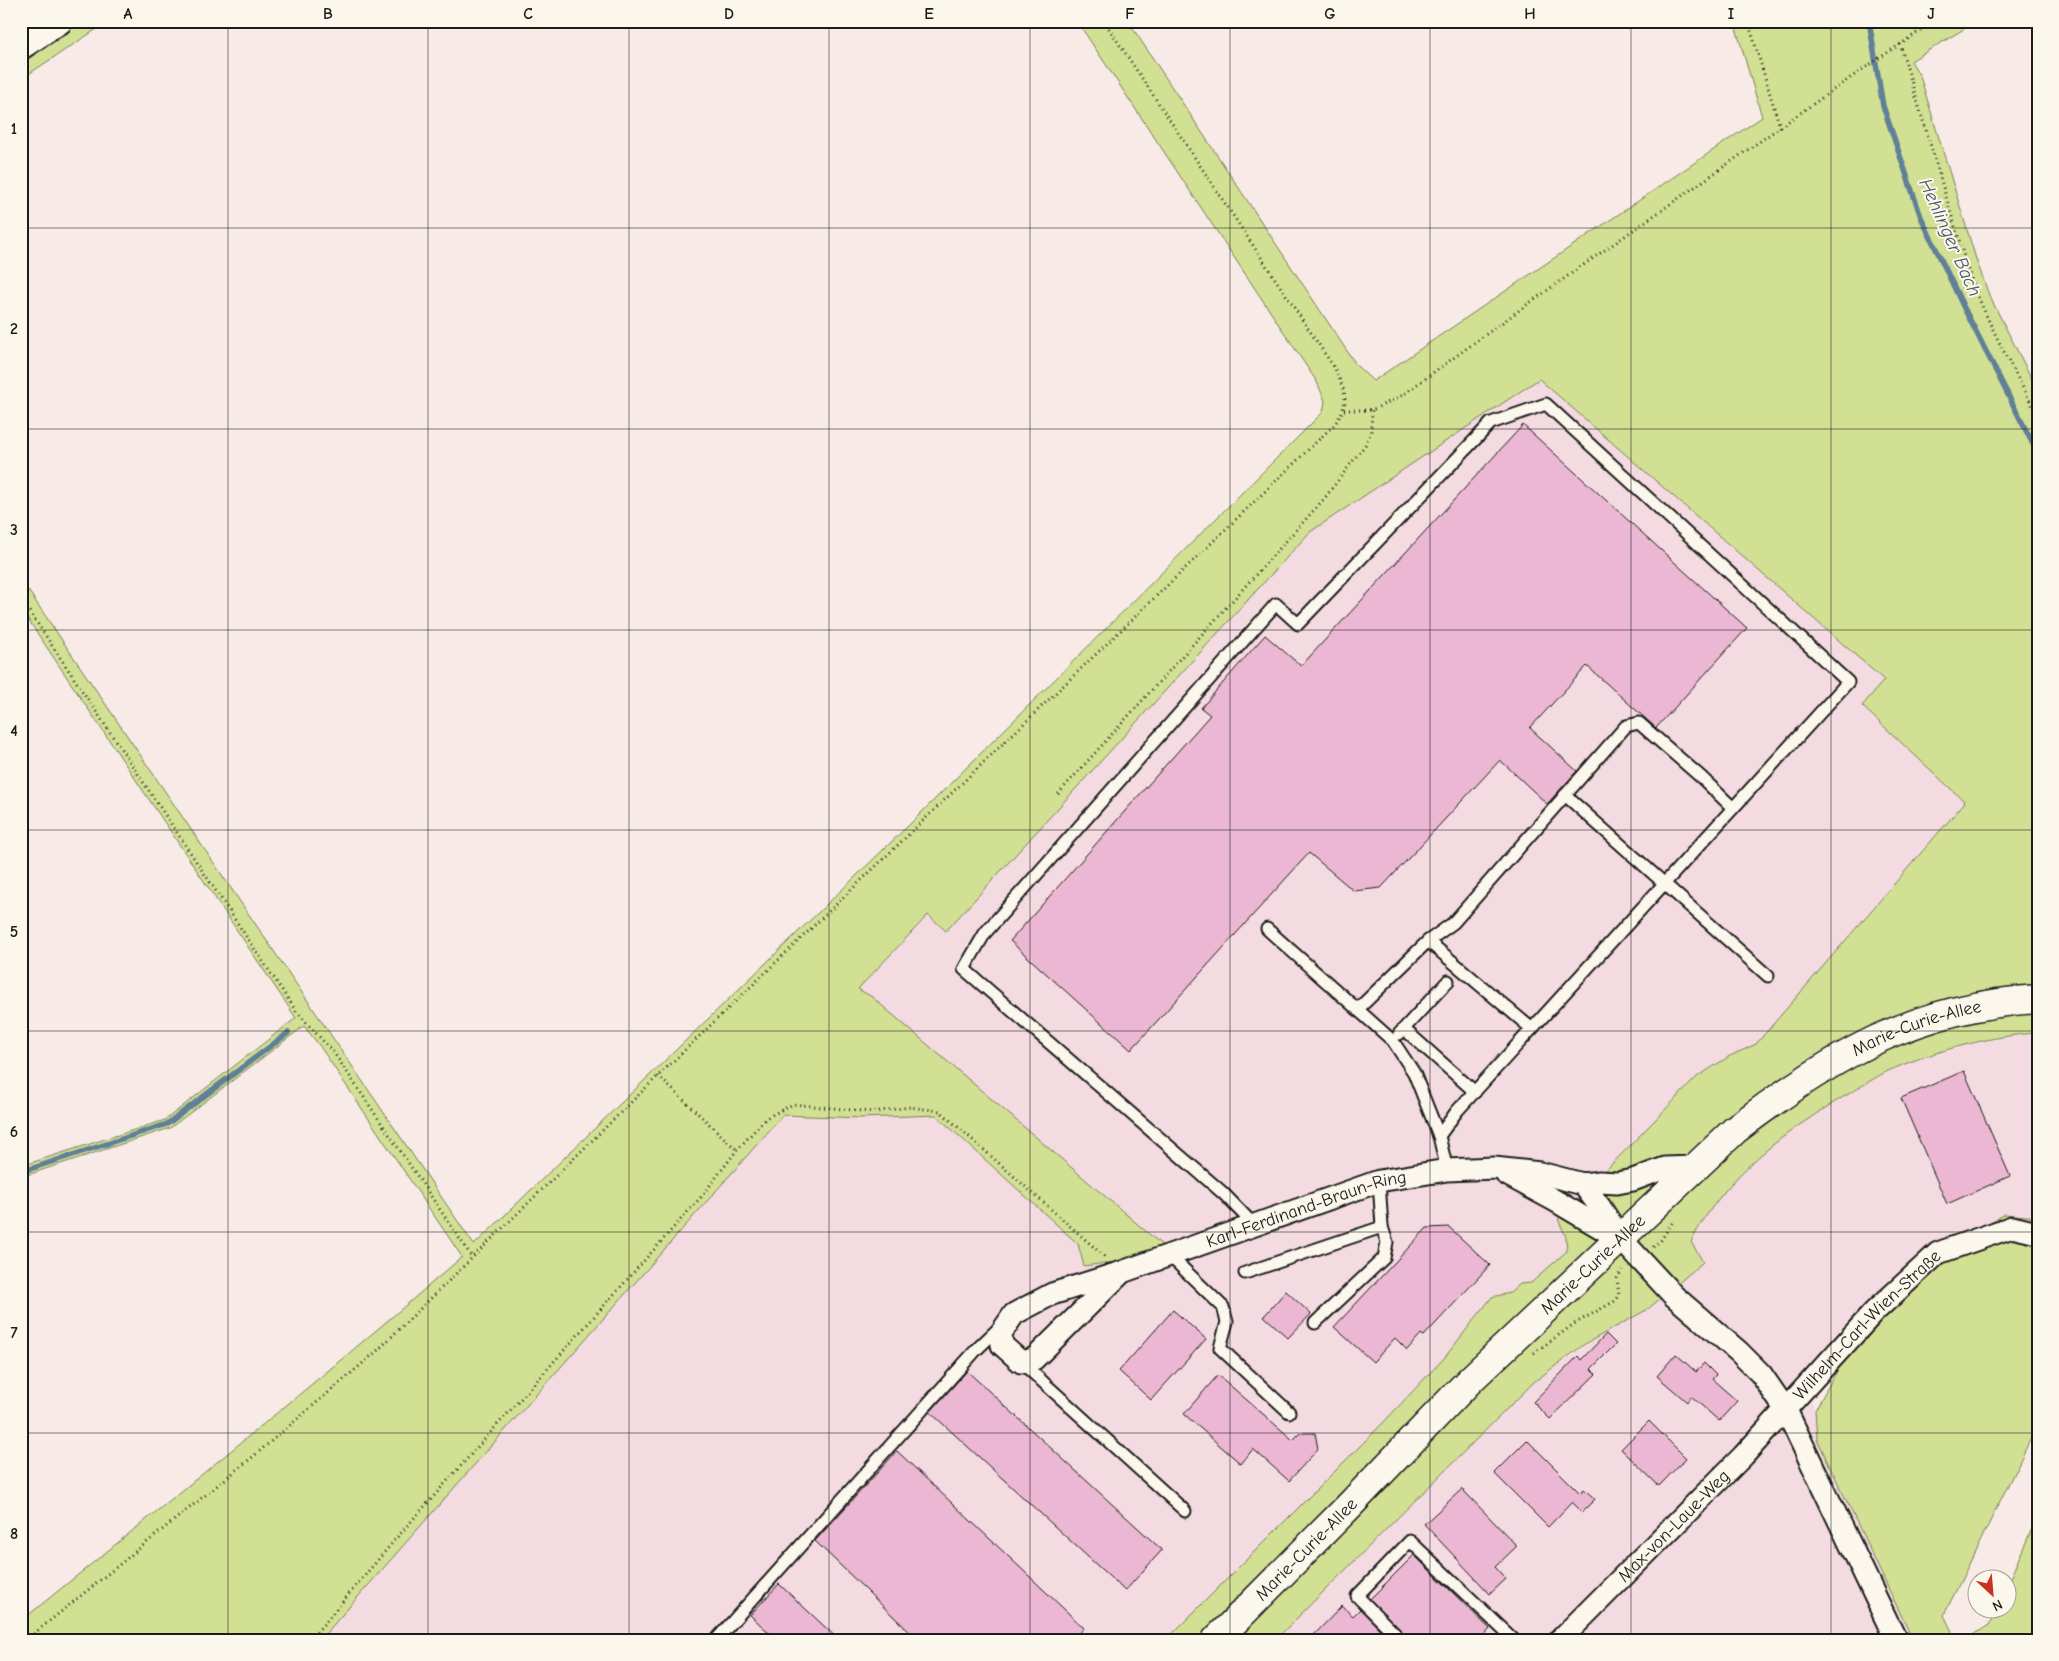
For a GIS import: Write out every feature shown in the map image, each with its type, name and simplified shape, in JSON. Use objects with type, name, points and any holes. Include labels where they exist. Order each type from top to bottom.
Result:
[{"type":"main road","name":"Marie-Curie-Allee","points":[[1216,1640],[1470,1380],[1621,1240],[1735,1130],[1775,1100],[1835,1060],[1880,1037],[1965,1008],[2038,998]]},
{"type":"street","points":[[21,46],[59,21]]},
{"type":"street","name":"Karl-Ferdinand-Braun-Ring","points":[[1014,1314],[1052,1294],[1122,1272],[1379,1181],[1447,1170],[1494,1168],[1540,1173],[1583,1184],[1625,1182],[1665,1168],[1695,1167]]},
{"type":"street","points":[[1494,1168],[1554,1200],[1621,1240]]},
{"type":"street","points":[[1583,1184],[1621,1240]]},
{"type":"street","name":"Wilhelm-Carl-Wien-Straße","points":[[1786,1410],[1874,1312],[1938,1253],[2012,1227],[2038,1233]]},
{"type":"street","name":"Wilhelm-Carl-Wien-Straße","points":[[1621,1240],[1674,1296],[1761,1374],[1786,1410],[1896,1640]]},
{"type":"street","name":"Karl-Ferdinand-Braun-Ring","points":[[1021,1362],[1034,1359],[1122,1272]]},
{"type":"street","points":[[1014,1314],[1001,1333],[1002,1345],[1021,1362]]},
{"type":"street","name":"Max-von-Laue-Weg","points":[[1560,1640],[1740,1460],[1786,1410]]},
{"type":"lane","points":[[1254,1225],[1223,1193],[964,969],[985,933],[1276,604],[1298,624],[1491,423],[1546,404],[1848,682],[1457,1111],[1438,1136]]},
{"type":"lane","points":[[1358,1009],[1428,941],[1452,923],[1626,726],[1639,723],[1702,778],[1732,808]]},
{"type":"lane","points":[[1566,795],[1768,976]]},
{"type":"lane","points":[[1267,929],[1393,1041],[1414,1073],[1438,1136],[1447,1170]]},
{"type":"lane","points":[[1428,941],[1532,1028]]},
{"type":"lane","points":[[1393,1041],[1448,981]]},
{"type":"lane","points":[[1404,1030],[1475,1092]]},
{"type":"lane","points":[[1315,1324],[1384,1258],[1387,1242],[1382,1227],[1379,1181]]},
{"type":"lane","points":[[1245,1273],[1382,1227]]},
{"type":"lane","points":[[1168,1255],[1223,1307],[1227,1322],[1220,1348],[1289,1412]]},
{"type":"lane","points":[[716,1640],[976,1350],[1014,1314]]},
{"type":"lane","points":[[1021,1362],[1184,1511]]},
{"type":"lane","points":[[1401,1640],[1357,1596],[1410,1541],[1514,1640]]},
{"type":"path","points":[[26,1640],[255,1455],[376,1352],[658,1076],[1335,424],[1344,410],[1346,401],[1343,385],[1336,369],[1104,21]]},
{"type":"path","points":[[1748,21],[1780,127]]},
{"type":"path","points":[[1344,410],[1372,410],[1401,396],[1532,300],[1863,69],[1935,21]]},
{"type":"path","points":[[1900,44],[1977,295],[1993,332],[2038,416]]},
{"type":"path","points":[[1058,794],[1324,499],[1365,445],[1371,432],[1372,410]]},
{"type":"path","points":[[21,599],[296,1011],[334,1053],[472,1257]]},
{"type":"path","points":[[658,1076],[737,1150]]},
{"type":"path","points":[[310,1640],[399,1535],[701,1197],[737,1150],[766,1118],[793,1104],[872,1112],[910,1106],[940,1111],[1122,1272]]},
{"type":"path","points":[[1531,1356],[1574,1324],[1616,1301],[1619,1296],[1617,1278],[1621,1271],[1640,1260],[1661,1240],[1674,1219]]},
{"type":"shaded area","points":[[1539,379],[1884,680],[1862,706],[1965,802],[1756,1044],[1728,1057],[1697,1077],[1558,1218],[1566,1237],[1567,1251],[1531,1283],[1521,1284],[1510,1293],[1492,1297],[1445,1357],[1380,1426],[1166,1640],[320,1640],[783,1115],[861,1118],[936,1115],[1078,1244],[1122,1261],[872,997],[858,989],[928,915],[946,931],[1310,532]]},
{"type":"shaded area","points":[[2038,1033],[2038,1217],[2004,1214],[1801,1377],[1815,1410],[1817,1439],[1913,1640],[1275,1640],[1535,1381],[1703,1262],[1691,1242],[1701,1222],[1721,1194],[1753,1161],[1798,1124],[1894,1068],[1928,1056],[1980,1042]]},
{"type":"green space","points":[[21,21],[109,21],[21,79]]},
{"type":"green space","points":[[1077,21],[1128,21],[1357,366],[1373,381],[1762,117],[1734,21],[1977,21],[1911,61],[1920,76],[1976,259],[1989,295],[2038,391],[2038,1033],[1984,1040],[1928,1056],[1895,1068],[1828,1106],[1760,1155],[1721,1195],[1691,1242],[1703,1262],[1648,1309],[1585,1344],[1535,1381],[1275,1640],[1166,1640],[1380,1426],[1445,1357],[1492,1297],[1510,1293],[1520,1284],[1531,1283],[1567,1251],[1566,1237],[1558,1219],[1697,1077],[1728,1057],[1756,1044],[1965,802],[1862,706],[1884,680],[1539,379],[1310,532],[946,931],[928,915],[858,989],[872,997],[1162,1245],[1122,1261],[1084,1266],[1078,1244],[936,1115],[861,1118],[783,1115],[320,1640],[21,1640],[21,1621],[188,1486],[462,1257],[319,1045],[304,1026],[170,1128],[21,1177],[21,1166],[165,1120],[296,1018],[21,609],[21,580],[474,1245],[911,823],[1323,412],[1325,401],[1317,382]]},
{"type":"green space","points":[[2004,1214],[2038,1217],[2038,1424],[1944,1615],[1956,1640],[1913,1640],[1817,1439],[1815,1410],[1855,1339],[1938,1253]]},
{"type":"green space","points":[[2038,1515],[2038,1640],[1966,1640],[1989,1625],[1992,1618],[2016,1618],[2015,1568]]},
{"type":"building","points":[[1523,425],[1747,628],[1656,728],[1587,666],[1530,728],[1577,771],[1547,804],[1500,760],[1381,888],[1354,891],[1309,853],[1131,1050],[1010,941],[1210,715],[1201,708],[1265,635],[1301,666]]},
{"type":"building","points":[[1964,1071],[2010,1176],[1947,1204],[1901,1098]]},
{"type":"building","points":[[1449,1227],[1490,1265],[1424,1336],[1421,1334],[1407,1350],[1395,1338],[1373,1362],[1334,1327],[1427,1228]]},
{"type":"building","points":[[1286,1291],[1311,1314],[1288,1338],[1264,1316]]},
{"type":"building","points":[[1173,1310],[1206,1339],[1151,1400],[1119,1371]]},
{"type":"building","points":[[1606,1334],[1616,1344],[1591,1369],[1596,1374],[1550,1419],[1533,1402],[1578,1356],[1581,1360]]},
{"type":"building","points":[[1676,1354],[1696,1372],[1704,1363],[1716,1375],[1712,1379],[1737,1401],[1719,1421],[1691,1396],[1687,1402],[1657,1376]]},
{"type":"building","points":[[967,1371],[1162,1550],[1125,1591],[930,1412]]},
{"type":"building","points":[[1218,1375],[1293,1440],[1300,1433],[1315,1433],[1318,1449],[1289,1481],[1253,1449],[1241,1464],[1184,1414]]},
{"type":"building","points":[[1649,1421],[1686,1458],[1659,1486],[1621,1449]]},
{"type":"building","points":[[1527,1440],[1580,1493],[1584,1489],[1595,1499],[1582,1512],[1572,1502],[1548,1527],[1494,1473]]},
{"type":"building","points":[[897,1451],[1084,1628],[1073,1640],[918,1640],[815,1541]]},
{"type":"building","points":[[1462,1489],[1517,1546],[1495,1567],[1506,1579],[1490,1594],[1424,1524]]},
{"type":"building","points":[[1414,1555],[1490,1629],[1480,1640],[1408,1640],[1406,1635],[1370,1599]]},
{"type":"building","points":[[779,1584],[839,1640],[777,1640],[750,1615]]},
{"type":"building","points":[[1342,1606],[1353,1616],[1360,1609],[1390,1640],[1309,1640]]},
{"type":"waterway","name":"Hehlinger Bach","points":[[1869,21],[1883,106],[1921,217],[1963,306],[2038,454]]},
{"type":"waterway","points":[[21,1172],[167,1124],[288,1033]]}]
